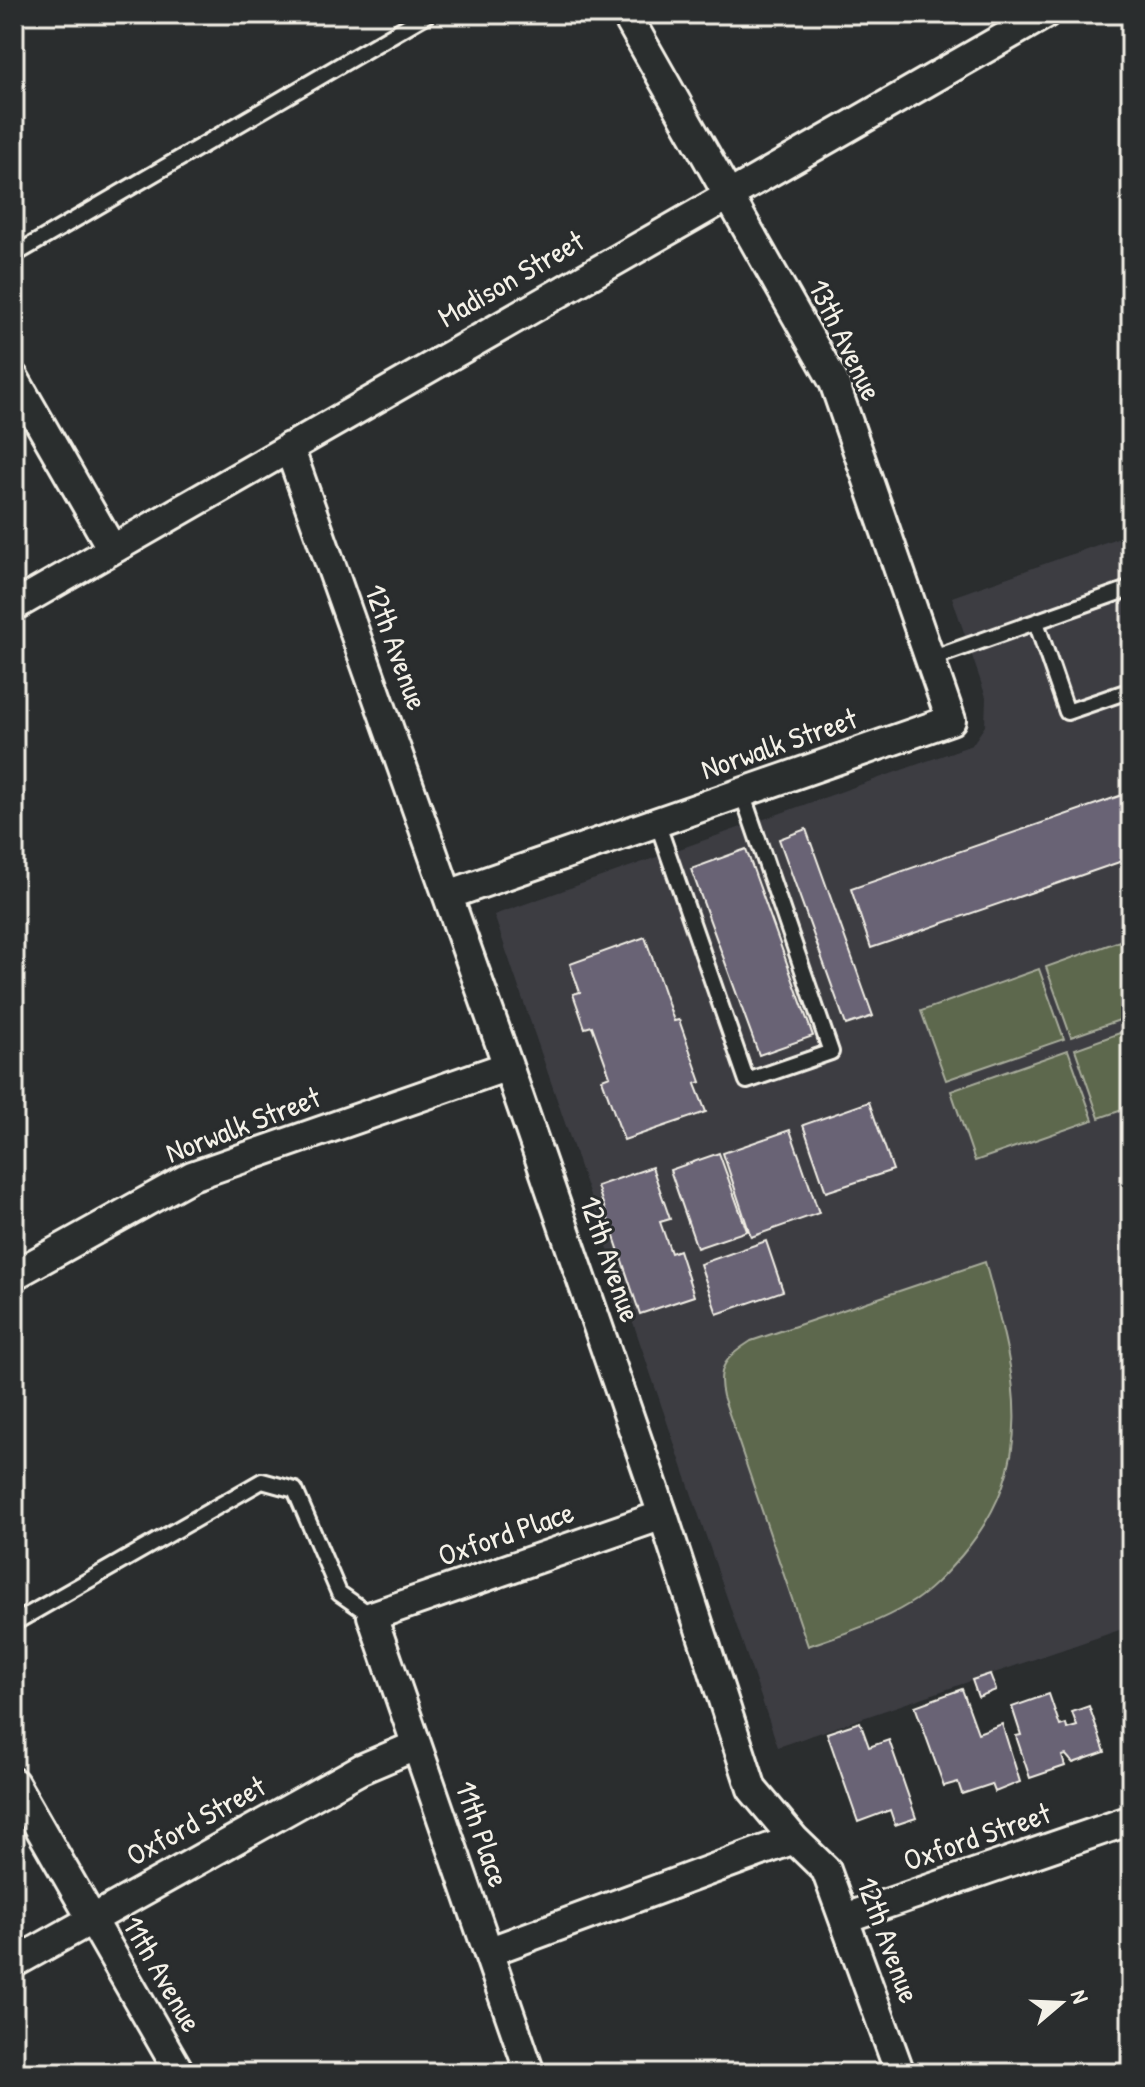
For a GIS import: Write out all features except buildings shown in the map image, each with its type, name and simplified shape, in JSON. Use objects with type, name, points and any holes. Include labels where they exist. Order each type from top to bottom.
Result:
[{"type":"street","name":"13th Avenue","points":[[626,14],[834,382],[951,720]]},
{"type":"street","name":"Madison Street","points":[[14,606],[728,193],[1045,14]]},
{"type":"street","points":[[14,378],[112,549]]},
{"type":"street","name":"12th Avenue","points":[[289,447],[663,1515],[752,1789],[794,1839],[826,1870],[900,2073]]},
{"type":"street","name":"Norwalk Street","points":[[448,895],[951,720]]},
{"type":"street","name":"Norwalk Street","points":[[14,1275],[192,1176],[508,1066]]},
{"type":"street","name":"Oxford Place","points":[[372,1616],[663,1515]]},
{"type":"street","name":"11th Place","points":[[372,1616],[530,2073]]},
{"type":"street","name":"Oxford Street","points":[[14,1963],[361,1769],[415,1746]]},
{"type":"street","name":"11th Avenue","points":[[14,1783],[180,2073]]},
{"type":"street","name":"Oxford Street","points":[[845,1918],[1131,1820]]},
{"type":"street","points":[[488,1952],[794,1839]]},
{"type":"lane","points":[[14,255],[428,14]]},
{"type":"lane","points":[[930,659],[1131,588]]},
{"type":"lane","points":[[1036,622],[1067,712],[1131,690]]},
{"type":"lane","points":[[657,822],[747,1081],[831,1052],[742,793]]},
{"type":"lane","points":[[14,1623],[262,1481],[295,1490],[339,1593],[372,1616]]},
{"type":"shaded area","points":[[1131,533],[1131,1626],[778,1747],[494,915],[972,745],[985,726],[986,697],[952,597]]},
{"type":"green space","points":[[1131,937],[1131,1016],[1071,1037],[1046,967]]},
{"type":"green space","points":[[1039,969],[1064,1039],[946,1080],[921,1011]]},
{"type":"green space","points":[[1131,1029],[1131,1107],[1099,1118],[1075,1049]]},
{"type":"green space","points":[[1068,1050],[1093,1120],[975,1161],[951,1091]]},
{"type":"green space","points":[[985,1262],[1005,1340],[1012,1377],[1014,1413],[1012,1449],[1003,1484],[987,1520],[962,1555],[924,1594],[885,1617],[808,1646],[723,1396],[721,1377],[725,1363],[751,1341]]}]
